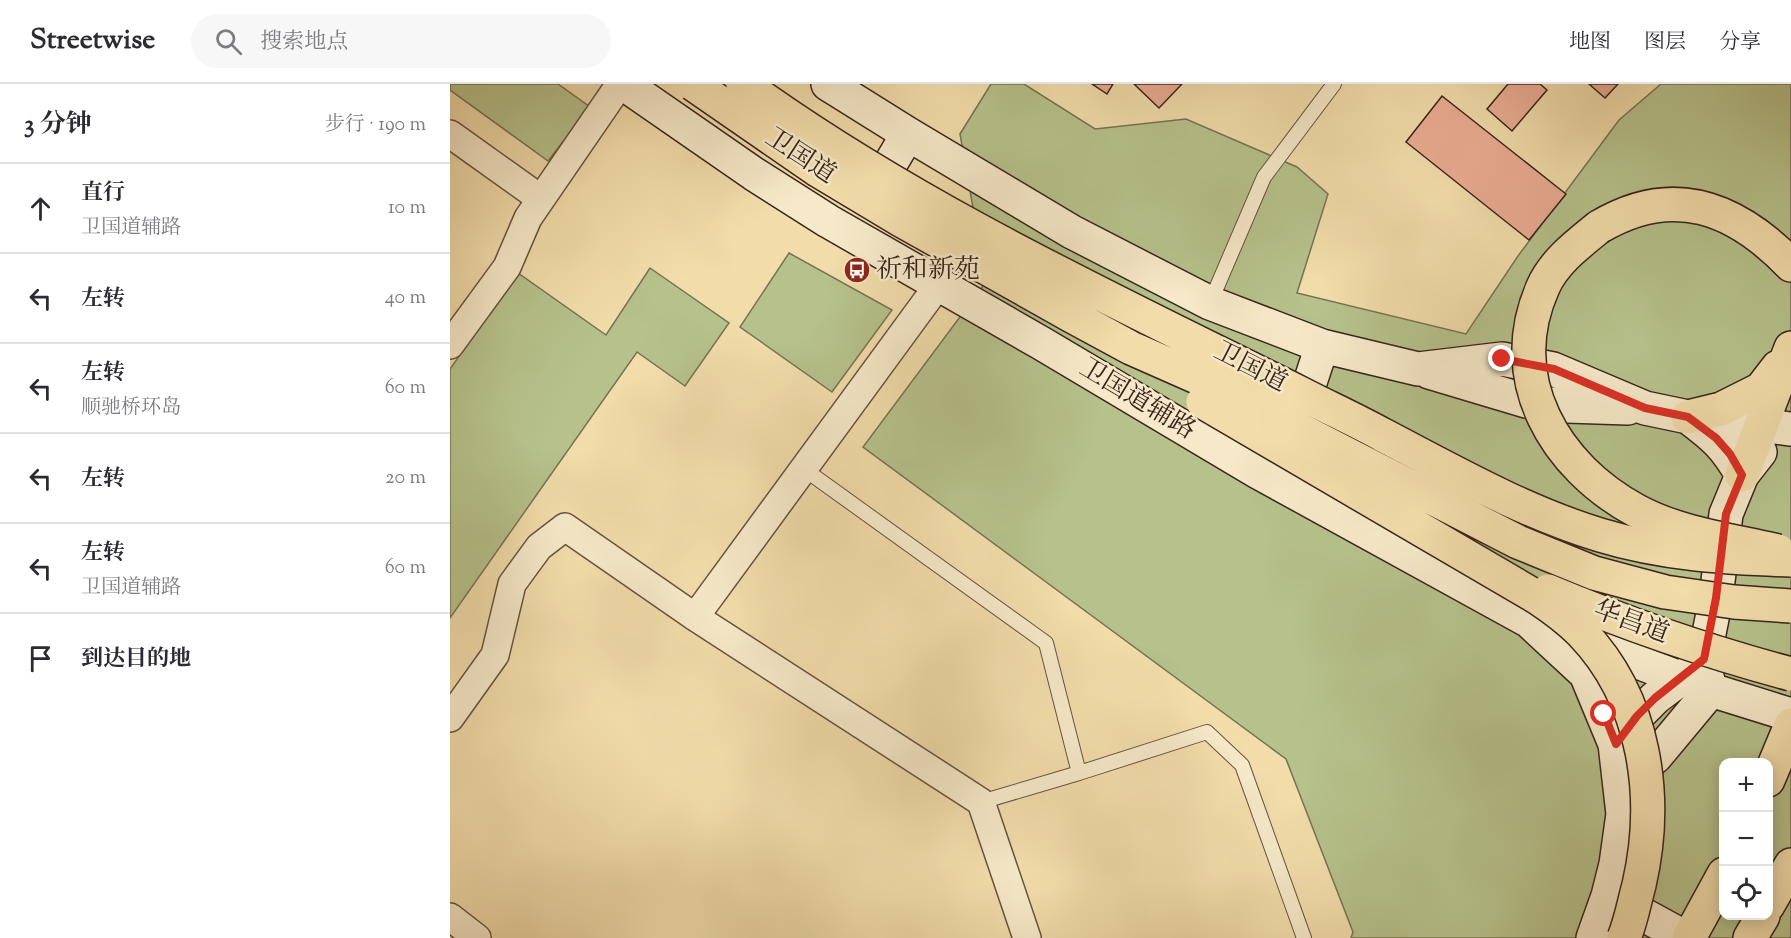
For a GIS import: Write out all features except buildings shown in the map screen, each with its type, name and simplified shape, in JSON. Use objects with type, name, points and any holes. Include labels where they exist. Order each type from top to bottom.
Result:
[{"type":"main road","name":"卫国道辅路","points":[[624,84],[754,174],[849,233],[1278,483],[1528,621],[1586,674],[1616,744],[1623,814],[1616,864],[1608,896],[1593,938]]},
{"type":"main road","name":"卫国道","points":[[693,84],[816,169],[1131,348],[1199,378],[1518,542],[1594,573],[1665,592],[1734,602],[1791,606]]},
{"type":"main road","name":"卫国道","points":[[743,84],[827,141],[964,222],[1125,306],[1508,499],[1559,522],[1639,546],[1691,554],[1791,560]]},
{"type":"main road","points":[[828,84],[1072,232],[1210,303],[1322,346],[1418,369],[1502,359],[1554,369],[1645,408],[1688,417],[1781,428]]},
{"type":"main road","points":[[849,233],[908,134]]},
{"type":"main road","points":[[1791,265],[1755,232],[1720,213],[1679,204],[1640,209],[1616,217],[1599,227],[1579,244],[1560,262],[1544,285],[1534,312],[1529,340],[1529,373],[1540,407],[1562,448],[1581,470],[1616,498],[1639,512],[1666,524],[1791,554]]},
{"type":"main road","points":[[1278,483],[1322,346]]},
{"type":"main road","name":"卫国道","points":[[1131,348],[1203,403],[1474,561]]},
{"type":"main road","points":[[1688,417],[1721,409],[1761,390],[1790,350]]},
{"type":"main road","points":[[1621,786],[1656,756],[1699,676],[1716,598],[1726,514],[1742,475],[1781,428],[1790,350]]},
{"type":"main road","points":[[1688,417],[1716,438],[1730,454],[1742,475]]},
{"type":"main road","points":[[1474,561],[1560,613],[1582,632],[1610,669],[1620,688],[1637,731],[1646,767],[1648,794],[1647,845],[1630,925],[1624,938]]},
{"type":"main road","name":"华昌道","points":[[1474,561],[1630,625],[1728,657],[1791,674]]},
{"type":"main road","points":[[1528,621],[1699,676],[1791,715]]},
{"type":"main road","points":[[1616,744],[1637,716],[1655,698],[1699,676]]},
{"type":"main road","points":[[1773,768],[1791,725]]},
{"type":"main road","points":[[1773,896],[1791,865]]},
{"type":"main road","points":[[1608,896],[1688,938],[1719,883]]},
{"type":"main road","points":[[1750,938],[1759,920]]},
{"type":"street","points":[[450,345],[507,267],[528,218],[620,84]]},
{"type":"street","points":[[450,134],[541,199]]},
{"type":"street","points":[[695,617],[939,284]]},
{"type":"street","points":[[450,718],[495,655],[512,584],[539,547],[565,527],[695,617],[981,802],[1027,938]]},
{"type":"street","points":[[450,918],[477,938]]},
{"type":"lane","points":[[1210,303],[1264,177],[1334,84]]},
{"type":"lane","points":[[804,469],[1046,643],[1079,773]]},
{"type":"lane","points":[[981,802],[1207,732],[1242,765],[1304,938]]},
{"type":"green space","points":[[450,84],[558,84],[590,107],[548,161],[450,90]]},
{"type":"green space","points":[[991,84],[1024,84],[1095,129],[1186,119],[1297,167],[1328,194],[1297,293],[1466,334],[1518,256],[1619,120],[1661,84],[1791,84],[1791,938],[1351,938],[1353,932],[1286,759],[863,447],[986,282],[960,134]]},
{"type":"green space","points":[[789,253],[892,310],[832,392],[740,327]]},
{"type":"green space","points":[[650,268],[729,323],[685,386],[637,352],[450,618],[450,369],[518,273],[606,335]]},
{"type":"place","name":"祈和新苑","points":[[857,270]]},
{"type":"route","points":[[1502,359],[1554,369],[1645,408],[1688,417],[1716,438],[1730,454],[1742,475],[1726,514],[1716,598],[1704,659],[1655,698],[1637,716],[1616,744],[1604,714]]}]
